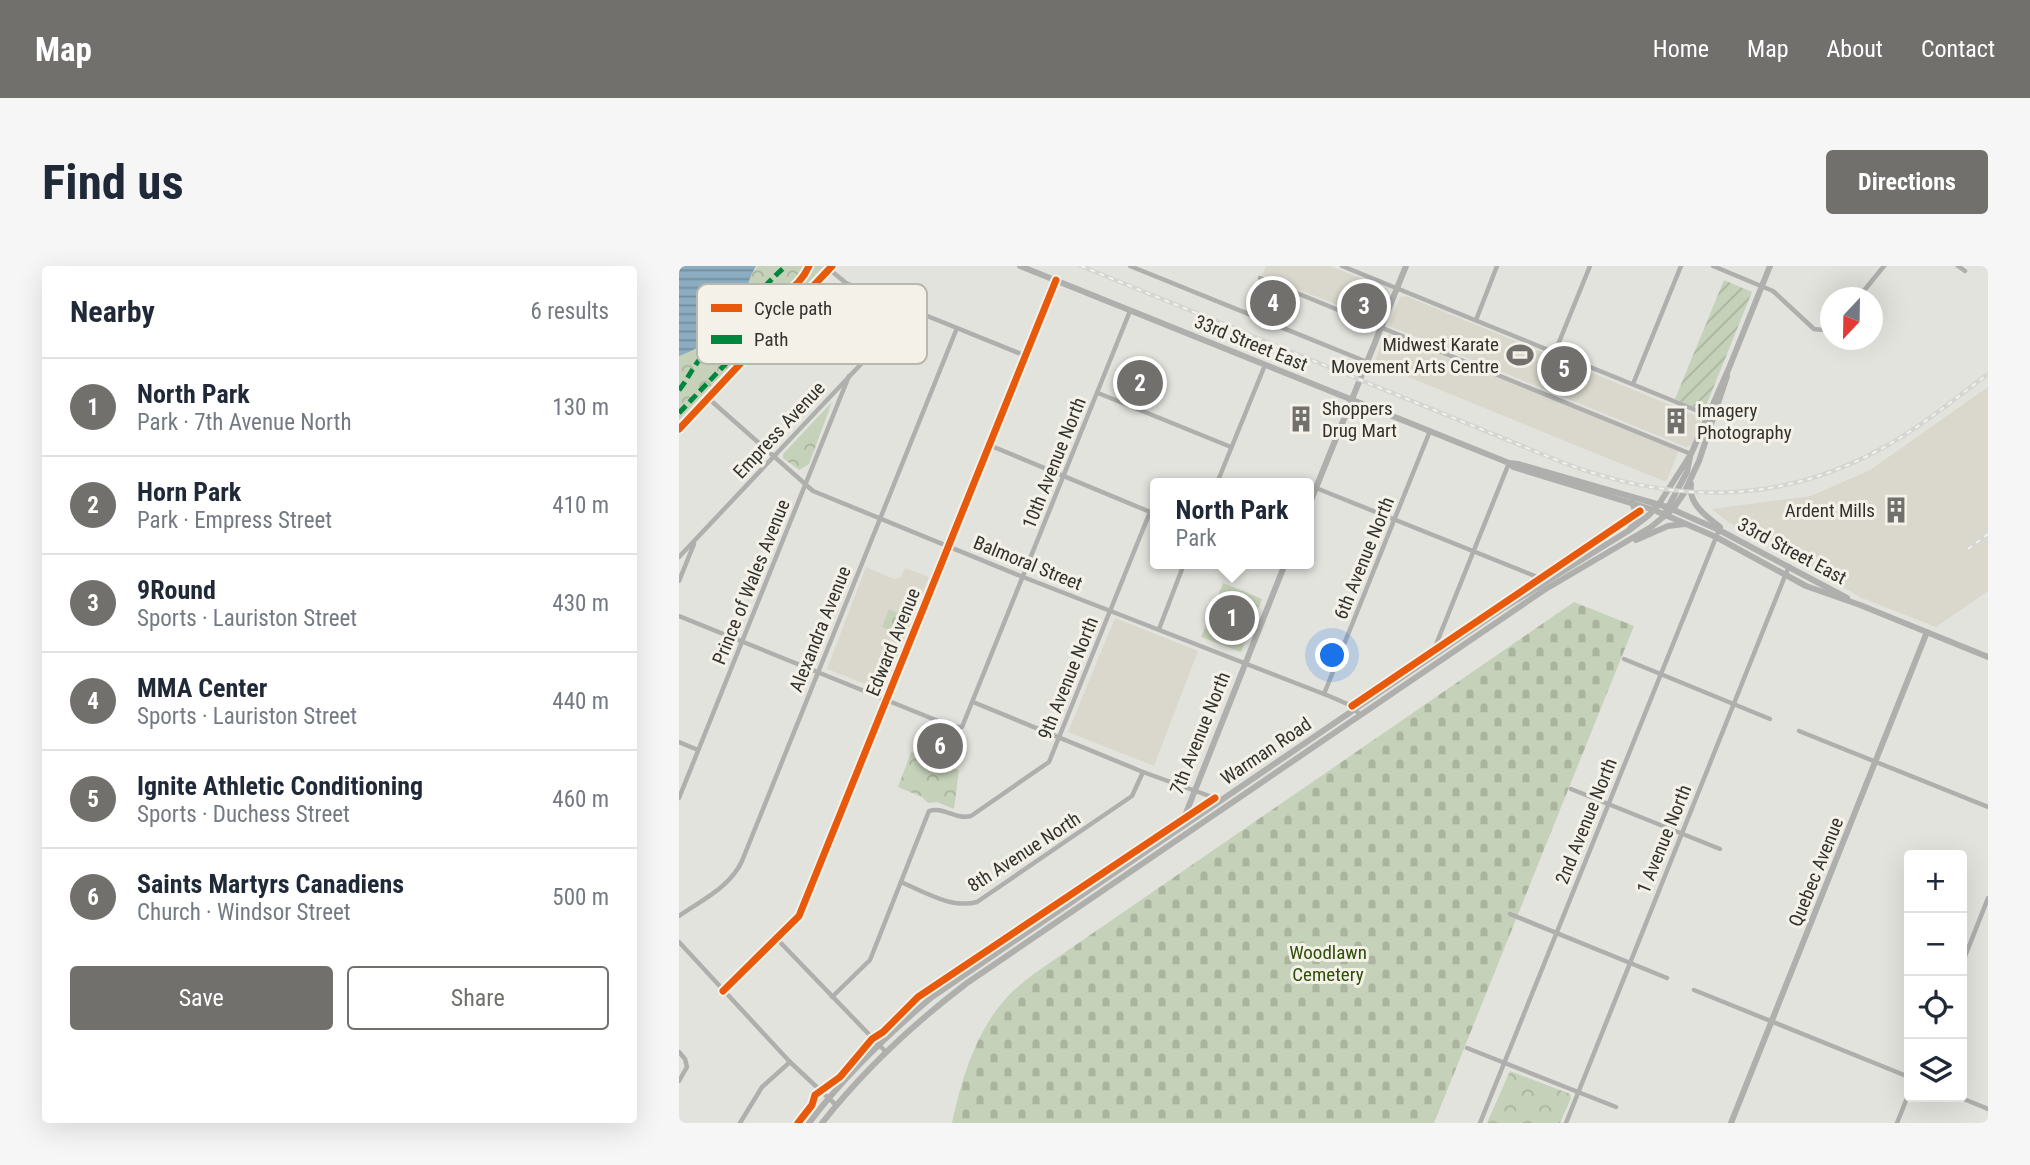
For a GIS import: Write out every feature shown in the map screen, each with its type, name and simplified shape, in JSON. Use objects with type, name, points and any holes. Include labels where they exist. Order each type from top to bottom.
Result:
[{"type":"main road","name":"33rd Street East","points":[[1020,266],[1509,463],[1670,508],[1785,575],[1988,657]]},
{"type":"main road","points":[[1314,493],[1406,266]]},
{"type":"main road","points":[[1670,508],[1770,266]]},
{"type":"main road","points":[[816,284],[831,268]]},
{"type":"main road","points":[[679,429],[740,364]]},
{"type":"main road","points":[[1729,368],[1691,488],[1692,499],[1730,535]]},
{"type":"main road","name":"Warman Road","points":[[822,1123],[885,1052],[930,1011],[1358,712],[1430,658],[1542,582],[1628,531],[1660,504],[1691,454]]},
{"type":"main road","points":[[1670,508],[1684,493],[1699,461]]},
{"type":"main road","name":"33rd Street East","points":[[1509,463],[1513,467],[1632,502],[1687,524],[1730,535],[1860,605]]},
{"type":"main road","points":[[1628,531],[1637,516],[1632,502]]},
{"type":"main road","name":"Warman Road","points":[[809,1123],[877,1044],[943,989],[1217,802],[1544,590],[1667,516],[1670,508]]},
{"type":"main road","points":[[1621,545],[1668,526],[1687,524]]},
{"type":"main road","name":"7th Avenue North","points":[[1179,827],[1281,569]]},
{"type":"main road","name":"Quebec Avenue","points":[[1731,1123],[1927,632]]},
{"type":"main road","points":[[1179,827],[1182,836]]},
{"type":"street","points":[[1130,266],[1367,362]]},
{"type":"street","points":[[1342,266],[1708,415]]},
{"type":"street","points":[[1476,320],[1497,266]]},
{"type":"street","points":[[1555,352],[1590,266]]},
{"type":"street","points":[[1633,384],[1681,266]]},
{"type":"street","points":[[1713,266],[1773,291],[1815,329],[1820,330]]},
{"type":"street","points":[[1867,287],[1884,266]]},
{"type":"street","points":[[1958,266],[1965,271]]},
{"type":"street","points":[[831,268],[848,284]]},
{"type":"street","points":[[1260,278],[1691,454]]},
{"type":"street","name":"Edward Avenue","points":[[723,991],[799,916],[1056,280]]},
{"type":"street","name":"10th Avenue North","points":[[887,700],[958,728],[964,723],[1130,311]]},
{"type":"street","points":[[927,316],[1025,356]]},
{"type":"street","name":"Alexandra Avenue","points":[[679,916],[726,884],[736,873],[957,328]]},
{"type":"street","name":"Empress Avenue","points":[[679,557],[860,364]]},
{"type":"street","points":[[1219,478],[1265,365]]},
{"type":"street","name":"Prince of Wales Avenue","points":[[679,798],[849,376]]},
{"type":"street","points":[[1098,393],[1231,447]]},
{"type":"street","name":"Balmoral Street","points":[[708,398],[813,491],[1023,577],[1324,694],[1358,712]]},
{"type":"street","name":"6th Avenue North","points":[[1324,694],[1430,431]]},
{"type":"street","points":[[989,446],[1150,512]]},
{"type":"street","points":[[1430,658],[1509,463]]},
{"type":"street","points":[[1316,488],[1540,578],[1542,582]]},
{"type":"street","name":"9th Avenue North","points":[[832,997],[870,960],[929,811],[937,809],[962,819],[971,816],[1049,762],[1110,610],[1150,520]]},
{"type":"street","name":"2nd Avenue North","points":[[1480,1123],[1717,533]]},
{"type":"street","name":"Empress Avenue","points":[[679,581],[695,540]]},
{"type":"street","name":"1 Avenue North","points":[[1566,1123],[1789,566]]},
{"type":"street","points":[[1159,629],[1182,569]]},
{"type":"street","points":[[679,616],[887,700]]},
{"type":"street","points":[[1623,659],[1770,719]]},
{"type":"street","points":[[973,702],[1143,772],[1194,789],[1215,798],[1217,802]]},
{"type":"street","points":[[1799,731],[1988,807]]},
{"type":"street","points":[[679,742],[698,750]]},
{"type":"street","name":"8th Avenue North","points":[[901,882],[965,906],[977,902],[1132,796],[1143,772]]},
{"type":"street","points":[[1571,789],[1720,849]]},
{"type":"street","points":[[1967,951],[1988,898]]},
{"type":"street","points":[[1510,914],[1667,978]]},
{"type":"street","points":[[777,939],[885,1052]]},
{"type":"street","points":[[679,942],[790,1062],[836,1105]]},
{"type":"street","points":[[1694,990],[1904,1075]]},
{"type":"street","points":[[1467,1048],[1616,1107]]},
{"type":"street","points":[[679,1052],[687,1067],[679,1081]]},
{"type":"street","points":[[740,1123],[762,1087],[790,1062]]},
{"type":"street","points":[[1967,1100],[1988,1109]]},
{"type":"street","points":[[1897,1123],[1905,1102]]},
{"type":"shaded area","points":[[1266,266],[1330,266],[1388,289],[1375,320],[1262,275]]},
{"type":"shaded area","points":[[1406,296],[1699,417],[1701,423],[1692,445],[1686,447],[1389,326],[1400,297]]},
{"type":"shaded area","points":[[1389,334],[1679,451],[1666,482],[1374,363],[1384,338]]},
{"type":"shaded area","points":[[1988,387],[1988,591],[1936,627],[1862,598],[1728,522],[1712,509],[1811,496],[1870,470]]},
{"type":"shaded area","points":[[866,567],[894,579],[901,577],[905,568],[929,577],[883,691],[827,669]]},
{"type":"shaded area","points":[[1115,618],[1198,651],[1154,766],[1068,732]]},
{"type":"green space","points":[[758,266],[824,266],[807,284],[742,284]]},
{"type":"green space","points":[[1724,280],[1752,292],[1704,411],[1675,399]]},
{"type":"green space","points":[[697,334],[697,364],[732,364],[679,420],[679,354]]},
{"type":"green space","points":[[1133,359],[1161,371],[1147,407],[1119,395]]},
{"type":"green space","points":[[832,402],[809,464],[799,470],[783,458],[783,454]]},
{"type":"green space","points":[[1223,583],[1262,599],[1241,652],[1201,637]]},
{"type":"green space","name":"Woodlawn Cemetery","points":[[1574,602],[1634,626],[1434,1123],[952,1123],[960,1089],[979,1039],[997,1009],[1035,973]]},
{"type":"green space","points":[[889,609],[900,614],[898,620],[909,625],[905,636],[882,627]]},
{"type":"green space","points":[[911,752],[959,770],[954,809],[937,802],[928,803],[922,797],[898,787]]},
{"type":"green space","points":[[1510,1071],[1570,1094],[1571,1098],[1560,1123],[1487,1123]]},
{"type":"water","points":[[679,266],[756,266],[748,284],[697,284],[697,347],[679,356]]},
{"type":"railway","points":[[1081,266],[1564,463],[1606,477],[1688,492],[1769,488],[1809,479],[1849,465],[1914,429],[1988,374]]},
{"type":"railway","points":[[1968,549],[1988,534]]},
{"type":"marked path","points":[[767,284],[786,266]]},
{"type":"marked path","points":[[679,390],[697,363]]},
{"type":"marked path","points":[[679,413],[726,364]]},
{"type":"cycle path","points":[[797,284],[809,266]]},
{"type":"cycle path","points":[[815,284],[832,266]]},
{"type":"cycle path","points":[[723,991],[799,916],[1056,280]]},
{"type":"cycle path","points":[[679,429],[740,364]]},
{"type":"cycle path","points":[[1352,706],[1640,511]]},
{"type":"cycle path","points":[[798,1123],[812,1105],[815,1095],[840,1077],[872,1039],[883,1032],[918,997],[1215,798]]},
{"type":"place","name":"MMA Center","points":[[1273,303]]},
{"type":"place","name":"9Round","points":[[1364,306]]},
{"type":"place","name":"Midwest Karate Movement Arts Centre","points":[[1520,355]]},
{"type":"place","name":"Ignite Athletic Conditioning","points":[[1564,369]]},
{"type":"place","name":"Horn Park","points":[[1140,383]]},
{"type":"place","name":"Shoppers Drug Mart","points":[[1301,419]]},
{"type":"place","name":"Imagery Photography","points":[[1676,421]]},
{"type":"place","name":"Ardent Mills","points":[[1896,510]]},
{"type":"place","name":"North Park","points":[[1232,618]]},
{"type":"place","name":"Saints Martyrs Canadiens","points":[[940,746]]}]
